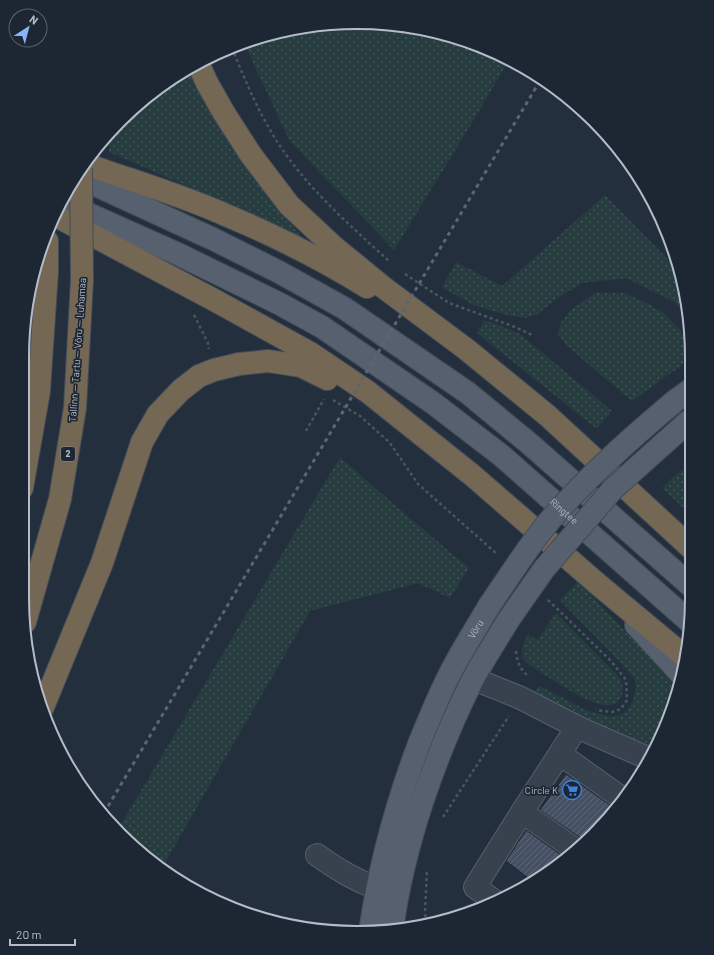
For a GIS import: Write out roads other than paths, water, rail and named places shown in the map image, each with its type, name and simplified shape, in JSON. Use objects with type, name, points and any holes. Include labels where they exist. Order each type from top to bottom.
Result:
[{"type":"highway","points":[[201,69],[224,113],[251,155],[289,204],[334,247],[383,287],[466,349],[548,416],[685,542]]},
{"type":"highway","points":[[91,166],[228,215],[300,250],[360,283],[466,349]]},
{"type":"highway","name":"Tallinn — Tartu — Võru — Luhamaa","points":[[29,607],[60,499],[75,408],[82,280],[81,180]]},
{"type":"highway","points":[[60,218],[310,353],[368,392],[472,475],[600,586],[680,653]]},
{"type":"highway","points":[[29,448],[39,391],[47,271],[47,249]]},
{"type":"highway","points":[[45,701],[102,563],[142,442],[158,414],[181,390],[199,376],[214,370],[239,364],[268,360],[301,366],[320,375],[417,431]]},
{"type":"main road","points":[[82,179],[213,239],[279,272],[344,308],[468,393],[531,445],[685,581]]},
{"type":"main road","name":"Ringtee","points":[[67,204],[178,254],[280,304],[322,327],[433,403],[502,456],[684,617]]},
{"type":"main road","name":"Võru","points":[[371,925],[377,888],[388,840],[406,779],[428,720],[454,665],[489,606],[522,556],[551,520],[590,477],[629,440],[682,396]]},
{"type":"main road","points":[[393,924],[396,899],[406,857],[440,753],[474,679],[509,619],[544,568],[613,489],[685,424]]},
{"type":"main road","points":[[648,508],[685,534]]},
{"type":"main road","points":[[600,586],[677,670]]},
{"type":"main road","points":[[396,899],[402,923]]},
{"type":"lane","points":[[474,679],[522,698],[577,727],[644,756]]},
{"type":"lane","points":[[490,898],[475,887],[577,727]]},
{"type":"lane","points":[[560,754],[619,796]]},
{"type":"lane","points":[[522,812],[571,847]]},
{"type":"lane","points":[[317,855],[348,876],[361,883],[377,888]]},
{"type":"railway","points":[[106,809],[538,84]]},
{"type":"place","name":"Circle K","points":[[572,790]]}]
